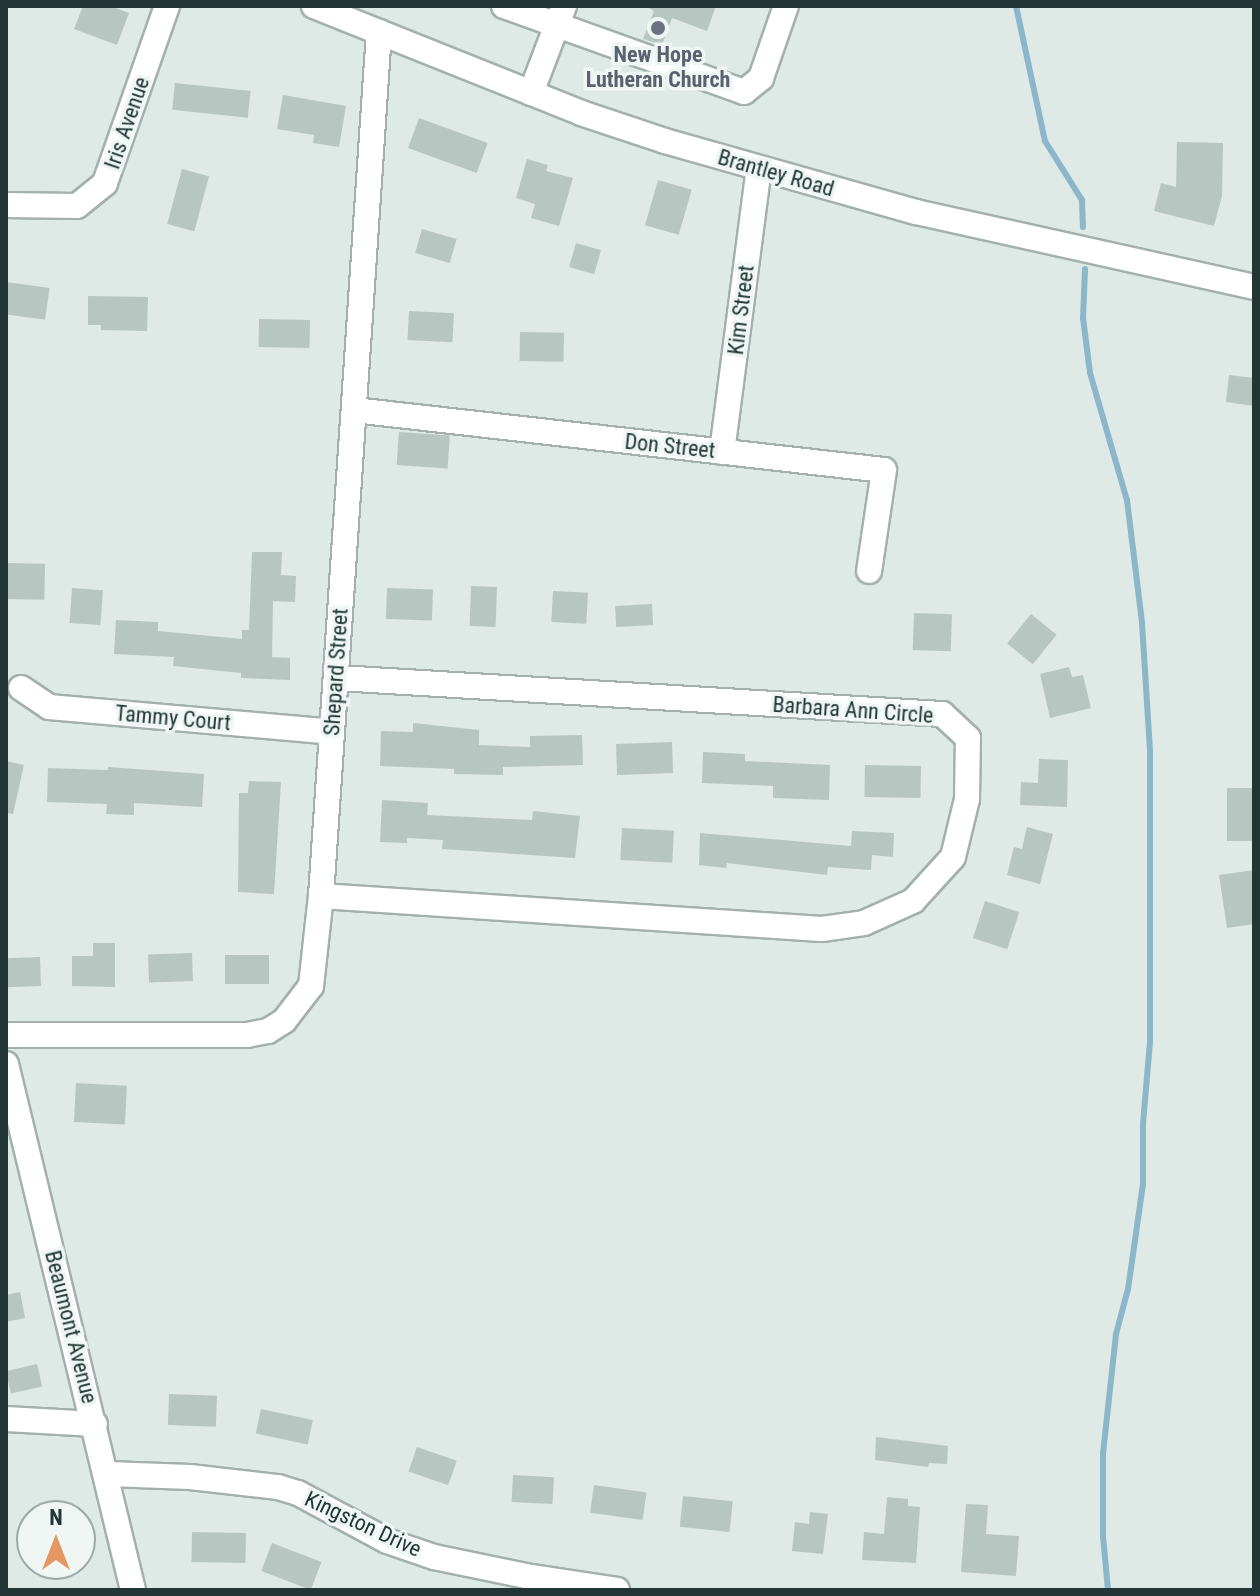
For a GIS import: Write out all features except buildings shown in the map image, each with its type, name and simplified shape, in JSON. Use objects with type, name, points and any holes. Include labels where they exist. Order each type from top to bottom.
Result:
[{"type":"street","name":"Iris Avenue","points":[[6,205],[77,206],[105,183],[167,6]]},
{"type":"street","name":"Brantley Road","points":[[314,6],[637,132],[916,212],[1254,287]]},
{"type":"street","points":[[504,6],[560,15],[744,92],[761,78],[786,6]]},
{"type":"street","points":[[531,93],[560,15]]},
{"type":"street","name":"Shepard Street","points":[[6,1035],[247,1035],[268,1031],[284,1021],[311,986],[337,678],[379,32]]},
{"type":"street","name":"Kim Street","points":[[722,452],[759,168]]},
{"type":"street","name":"Don Street","points":[[354,410],[884,470],[869,571]]},
{"type":"street","name":"Barbara Ann Circle","points":[[321,896],[822,929],[864,923],[913,901],[953,857],[967,799],[968,738],[942,714],[337,678]]},
{"type":"street","name":"Tammy Court","points":[[21,688],[49,707],[332,732]]},
{"type":"street","name":"Beaumont Avenue","points":[[6,1064],[108,1474],[133,1590]]},
{"type":"street","points":[[6,1419],[95,1424]]},
{"type":"street","name":"Kingston Drive","points":[[108,1474],[190,1477],[278,1487],[298,1493],[387,1541],[434,1557],[617,1590]]},
{"type":"waterway","points":[[1016,6],[1045,141],[1082,200],[1083,227]]},
{"type":"waterway","points":[[1085,269],[1083,318],[1090,373],[1127,500],[1142,623],[1150,750],[1150,1042],[1143,1124],[1143,1184],[1128,1289],[1116,1334],[1103,1454],[1103,1536],[1108,1590]]},
{"type":"place","name":"New Hope Lutheran Church","points":[[658,28]]}]
